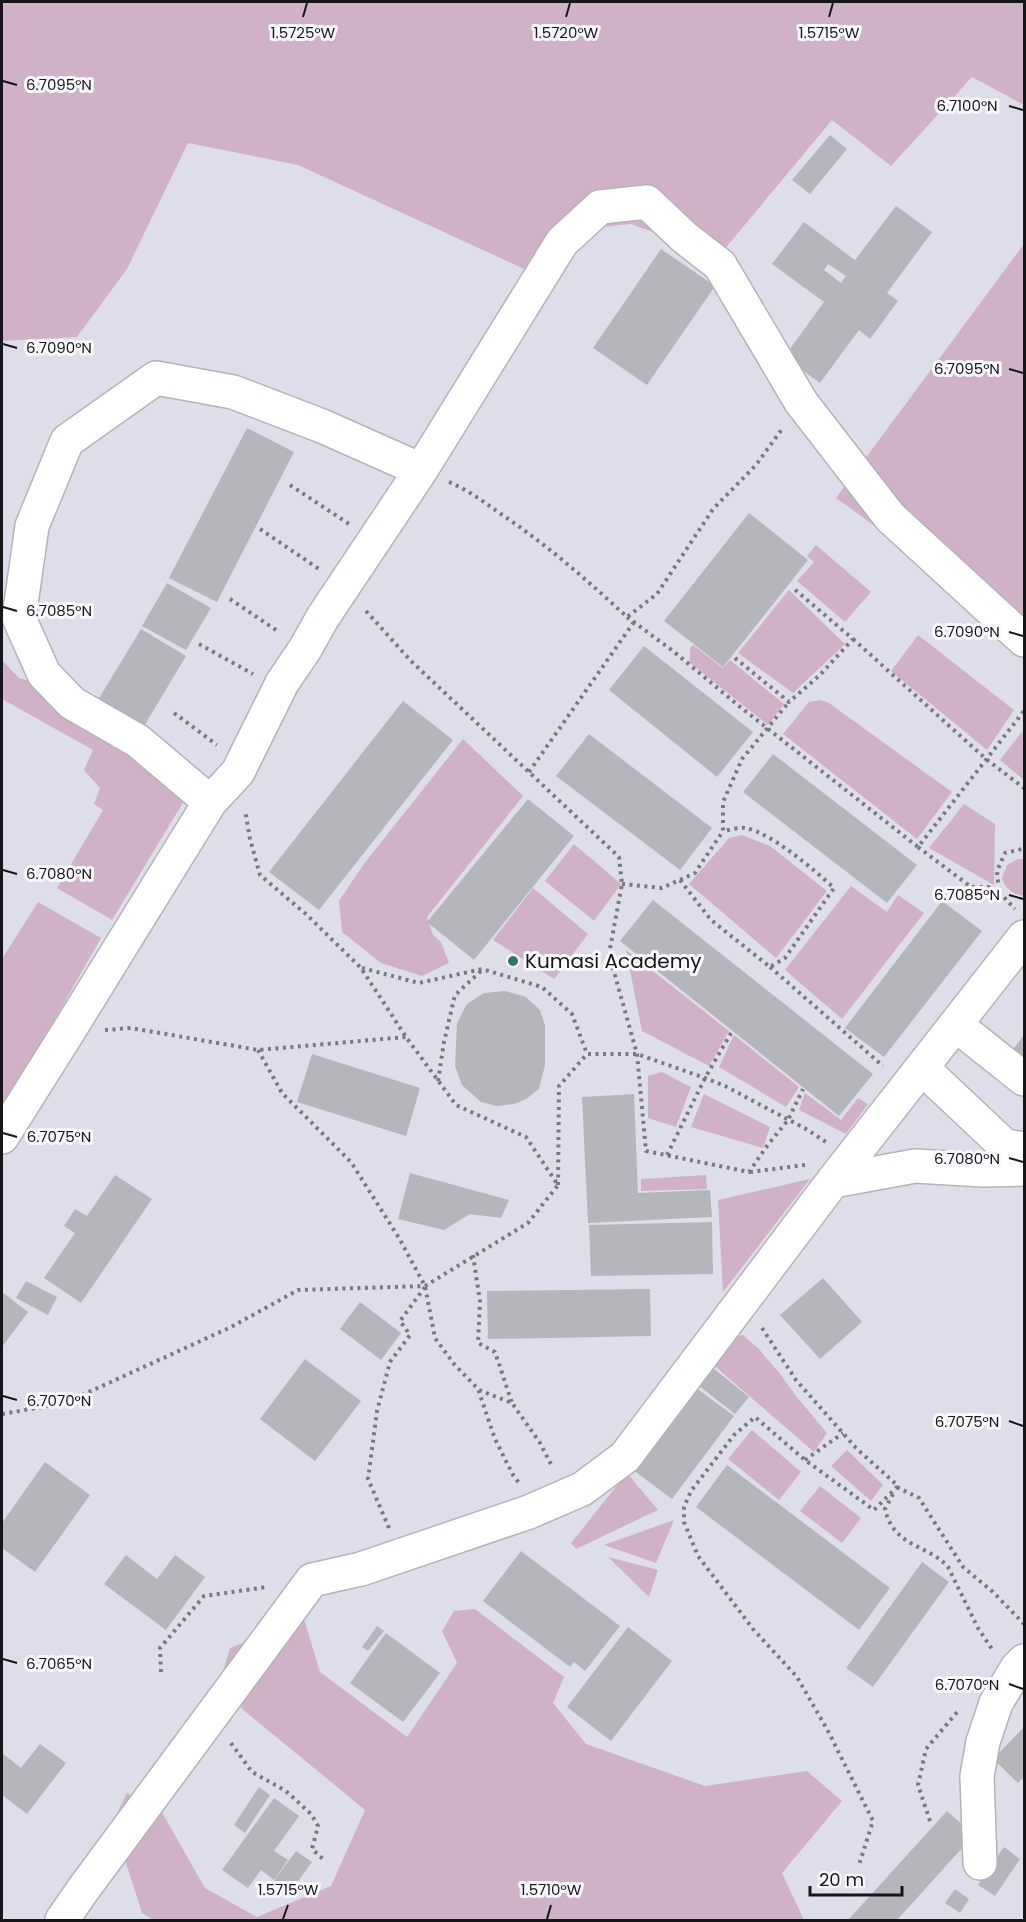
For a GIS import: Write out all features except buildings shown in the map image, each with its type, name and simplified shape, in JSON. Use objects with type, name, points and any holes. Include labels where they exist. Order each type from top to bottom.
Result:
[{"type":"street","points":[[2,1137],[210,802],[238,772],[282,683],[421,470],[562,242],[600,207],[647,202],[684,237],[720,265],[801,402],[890,517],[1024,640]]},
{"type":"street","points":[[210,802],[138,741],[72,703],[44,674],[19,618],[32,526],[67,441],[156,378],[233,392],[322,426],[421,470]]},
{"type":"street","points":[[62,1920],[312,1580],[361,1569],[401,1556],[552,1502],[582,1489],[625,1457],[914,1078],[956,1025],[1020,953]]},
{"type":"street","points":[[956,1025],[1024,1079]]},
{"type":"street","points":[[914,1078],[1005,1146],[1024,1149]]},
{"type":"street","points":[[842,1170],[915,1166],[983,1170],[1024,1169]]},
{"type":"street","points":[[980,1863],[977,1776],[983,1742],[996,1702],[1017,1668],[1024,1661]]},
{"type":"path","points":[[627,617],[657,594],[712,509],[756,465],[801,402]]},
{"type":"path","points":[[421,470],[463,488],[528,532],[578,572],[627,617],[674,651],[768,729],[971,887],[988,887],[999,892],[997,871],[1005,853],[1022,849],[1024,851]]},
{"type":"path","points":[[290,485],[346,520],[371,545]]},
{"type":"path","points":[[793,588],[987,759],[1024,788]]},
{"type":"path","points":[[230,599],[305,649]]},
{"type":"path","points":[[529,772],[634,622]]},
{"type":"path","points":[[622,884],[662,888],[695,873],[723,831],[723,802],[742,759],[789,702],[819,675],[853,639]]},
{"type":"path","points":[[394,641],[411,661],[618,857],[622,884],[609,954],[637,1054],[646,1151],[749,1172],[842,1170]]},
{"type":"path","points":[[199,644],[256,675],[282,683]]},
{"type":"path","points":[[735,658],[789,702]]},
{"type":"path","points":[[918,847],[1024,711]]},
{"type":"path","points":[[174,713],[223,749],[238,772],[250,839],[260,875],[307,915],[361,968],[406,1037],[456,1105],[526,1137],[558,1185]]},
{"type":"path","points":[[723,831],[745,828],[773,840],[809,865],[834,888],[785,958],[770,967]]},
{"type":"path","points":[[680,880],[711,920],[914,1078]]},
{"type":"path","points":[[361,968],[419,983],[482,969],[542,987],[572,1014],[587,1054]]},
{"type":"path","points":[[438,1081],[455,995],[482,969]]},
{"type":"path","points":[[68,1032],[131,1028],[258,1050],[406,1037]]},
{"type":"path","points":[[667,1155],[730,1033]]},
{"type":"path","points":[[258,1050],[282,1093],[351,1162],[399,1238],[425,1286],[435,1338],[454,1364],[478,1389],[512,1403]]},
{"type":"path","points":[[401,1556],[368,1479],[377,1412],[390,1362],[410,1335],[400,1321],[425,1286],[528,1223],[558,1185],[559,1086],[587,1054],[637,1054],[725,1086],[806,1129],[842,1170]]},
{"type":"path","points":[[749,1172],[788,1120],[803,1089]]},
{"type":"path","points":[[473,1255],[480,1301],[478,1343],[495,1352],[512,1403],[540,1443],[552,1502]]},
{"type":"path","points":[[2,1414],[65,1403],[231,1327],[298,1290],[425,1286]]},
{"type":"path","points":[[744,1299],[796,1380],[856,1448],[898,1486],[919,1498],[963,1567],[993,1592],[1024,1624]]},
{"type":"path","points":[[478,1389],[495,1439],[513,1476],[552,1502]]},
{"type":"path","points":[[859,1865],[873,1821],[828,1731],[797,1677],[753,1629],[698,1556],[684,1522],[684,1507],[691,1491],[734,1435],[754,1418],[874,1510],[898,1486]]},
{"type":"path","points":[[806,1460],[843,1433]]},
{"type":"path","points":[[898,1486],[885,1509],[892,1526],[917,1548],[942,1560],[948,1567],[978,1628],[994,1651]]},
{"type":"path","points":[[161,1672],[160,1648],[204,1596],[312,1580]]},
{"type":"path","points":[[218,1709],[231,1742],[252,1772],[285,1791],[311,1815],[318,1826],[312,1849],[325,1861]]},
{"type":"shaded area","name":"Kumasi Academy","points":[[2,2],[1024,2],[1024,1920],[2,1920]]},
{"type":"shaded area","points":[[2,2],[1024,2],[1024,105],[972,77],[891,166],[832,120],[708,269],[666,237],[631,224],[591,228],[546,279],[298,165],[188,143],[127,269],[77,337],[2,341]]},
{"type":"shaded area","points":[[1024,244],[1024,634],[836,498]]},
{"type":"shaded area","points":[[816,545],[871,592],[845,622],[797,581],[814,562],[807,556]]},
{"type":"shaded area","points":[[789,590],[845,644],[793,693],[738,653]]},
{"type":"shaded area","points":[[918,635],[1014,710],[987,750],[891,671]]},
{"type":"shaded area","points":[[693,645],[723,668],[730,660],[784,704],[768,725],[690,663],[690,648]]},
{"type":"shaded area","points":[[2,660],[19,678],[87,697],[187,796],[112,920],[57,888],[103,810],[94,804],[100,788],[84,770],[93,750],[2,699]]},
{"type":"shaded area","points":[[820,700],[829,703],[952,792],[917,839],[783,734],[809,702]]},
{"type":"shaded area","points":[[1024,729],[1024,780],[1000,760]]},
{"type":"shaded area","points":[[463,739],[523,796],[427,917],[433,935],[441,942],[449,963],[422,976],[381,963],[342,932],[339,901],[363,865]]},
{"type":"shaded area","points":[[964,804],[995,824],[994,885],[929,848]]},
{"type":"shaded area","points":[[742,835],[770,846],[827,891],[776,958],[689,884],[729,838]]},
{"type":"shaded area","points":[[574,844],[621,884],[594,921],[545,881]]},
{"type":"shaded area","points":[[1018,859],[1024,859],[1024,896],[1010,890],[1002,878],[1007,865]]},
{"type":"shaded area","points":[[851,886],[887,912],[898,895],[924,913],[842,1019],[785,970]]},
{"type":"shaded area","points":[[533,888],[588,934],[554,979],[493,940]]},
{"type":"shaded area","points":[[38,902],[101,938],[2,1112],[2,959]]},
{"type":"shaded area","points":[[626,950],[729,1031],[709,1066],[642,1031]]},
{"type":"shaded area","points":[[734,1035],[799,1087],[786,1107],[719,1067]]},
{"type":"shaded area","points":[[662,1072],[691,1087],[676,1127],[648,1118],[648,1076]]},
{"type":"shaded area","points":[[805,1093],[841,1120],[858,1098],[868,1104],[846,1134],[799,1110]]},
{"type":"shaded area","points":[[704,1094],[770,1127],[763,1148],[691,1127]]},
{"type":"shaded area","points":[[706,1175],[707,1189],[641,1191],[641,1179]]},
{"type":"shaded area","points":[[810,1179],[723,1292],[718,1200]]},
{"type":"shaded area","points":[[743,1335],[758,1348],[827,1433],[814,1452],[710,1362],[729,1337]]},
{"type":"shaded area","points":[[752,1430],[801,1472],[779,1500],[728,1459]]},
{"type":"shaded area","points":[[847,1450],[883,1485],[871,1501],[831,1466]]},
{"type":"shaded area","points":[[627,1473],[658,1510],[576,1549],[571,1543]]},
{"type":"shaded area","points":[[820,1486],[861,1518],[842,1543],[800,1511]]},
{"type":"shaded area","points":[[674,1520],[656,1563],[604,1545]]},
{"type":"shaded area","points":[[608,1557],[658,1570],[649,1597]]},
{"type":"shaded area","points":[[475,1609],[564,1677],[553,1703],[586,1744],[705,1786],[807,1771],[842,1801],[782,1873],[804,1920],[153,1920],[142,1913],[113,1822],[127,1793],[160,1809],[205,1888],[257,1917],[331,1886],[365,1810],[218,1689],[230,1648],[304,1619],[320,1672],[407,1737],[457,1663],[442,1631],[454,1611]]},
{"type":"place","name":"Kumasi Academy","points":[[513,961]]}]
